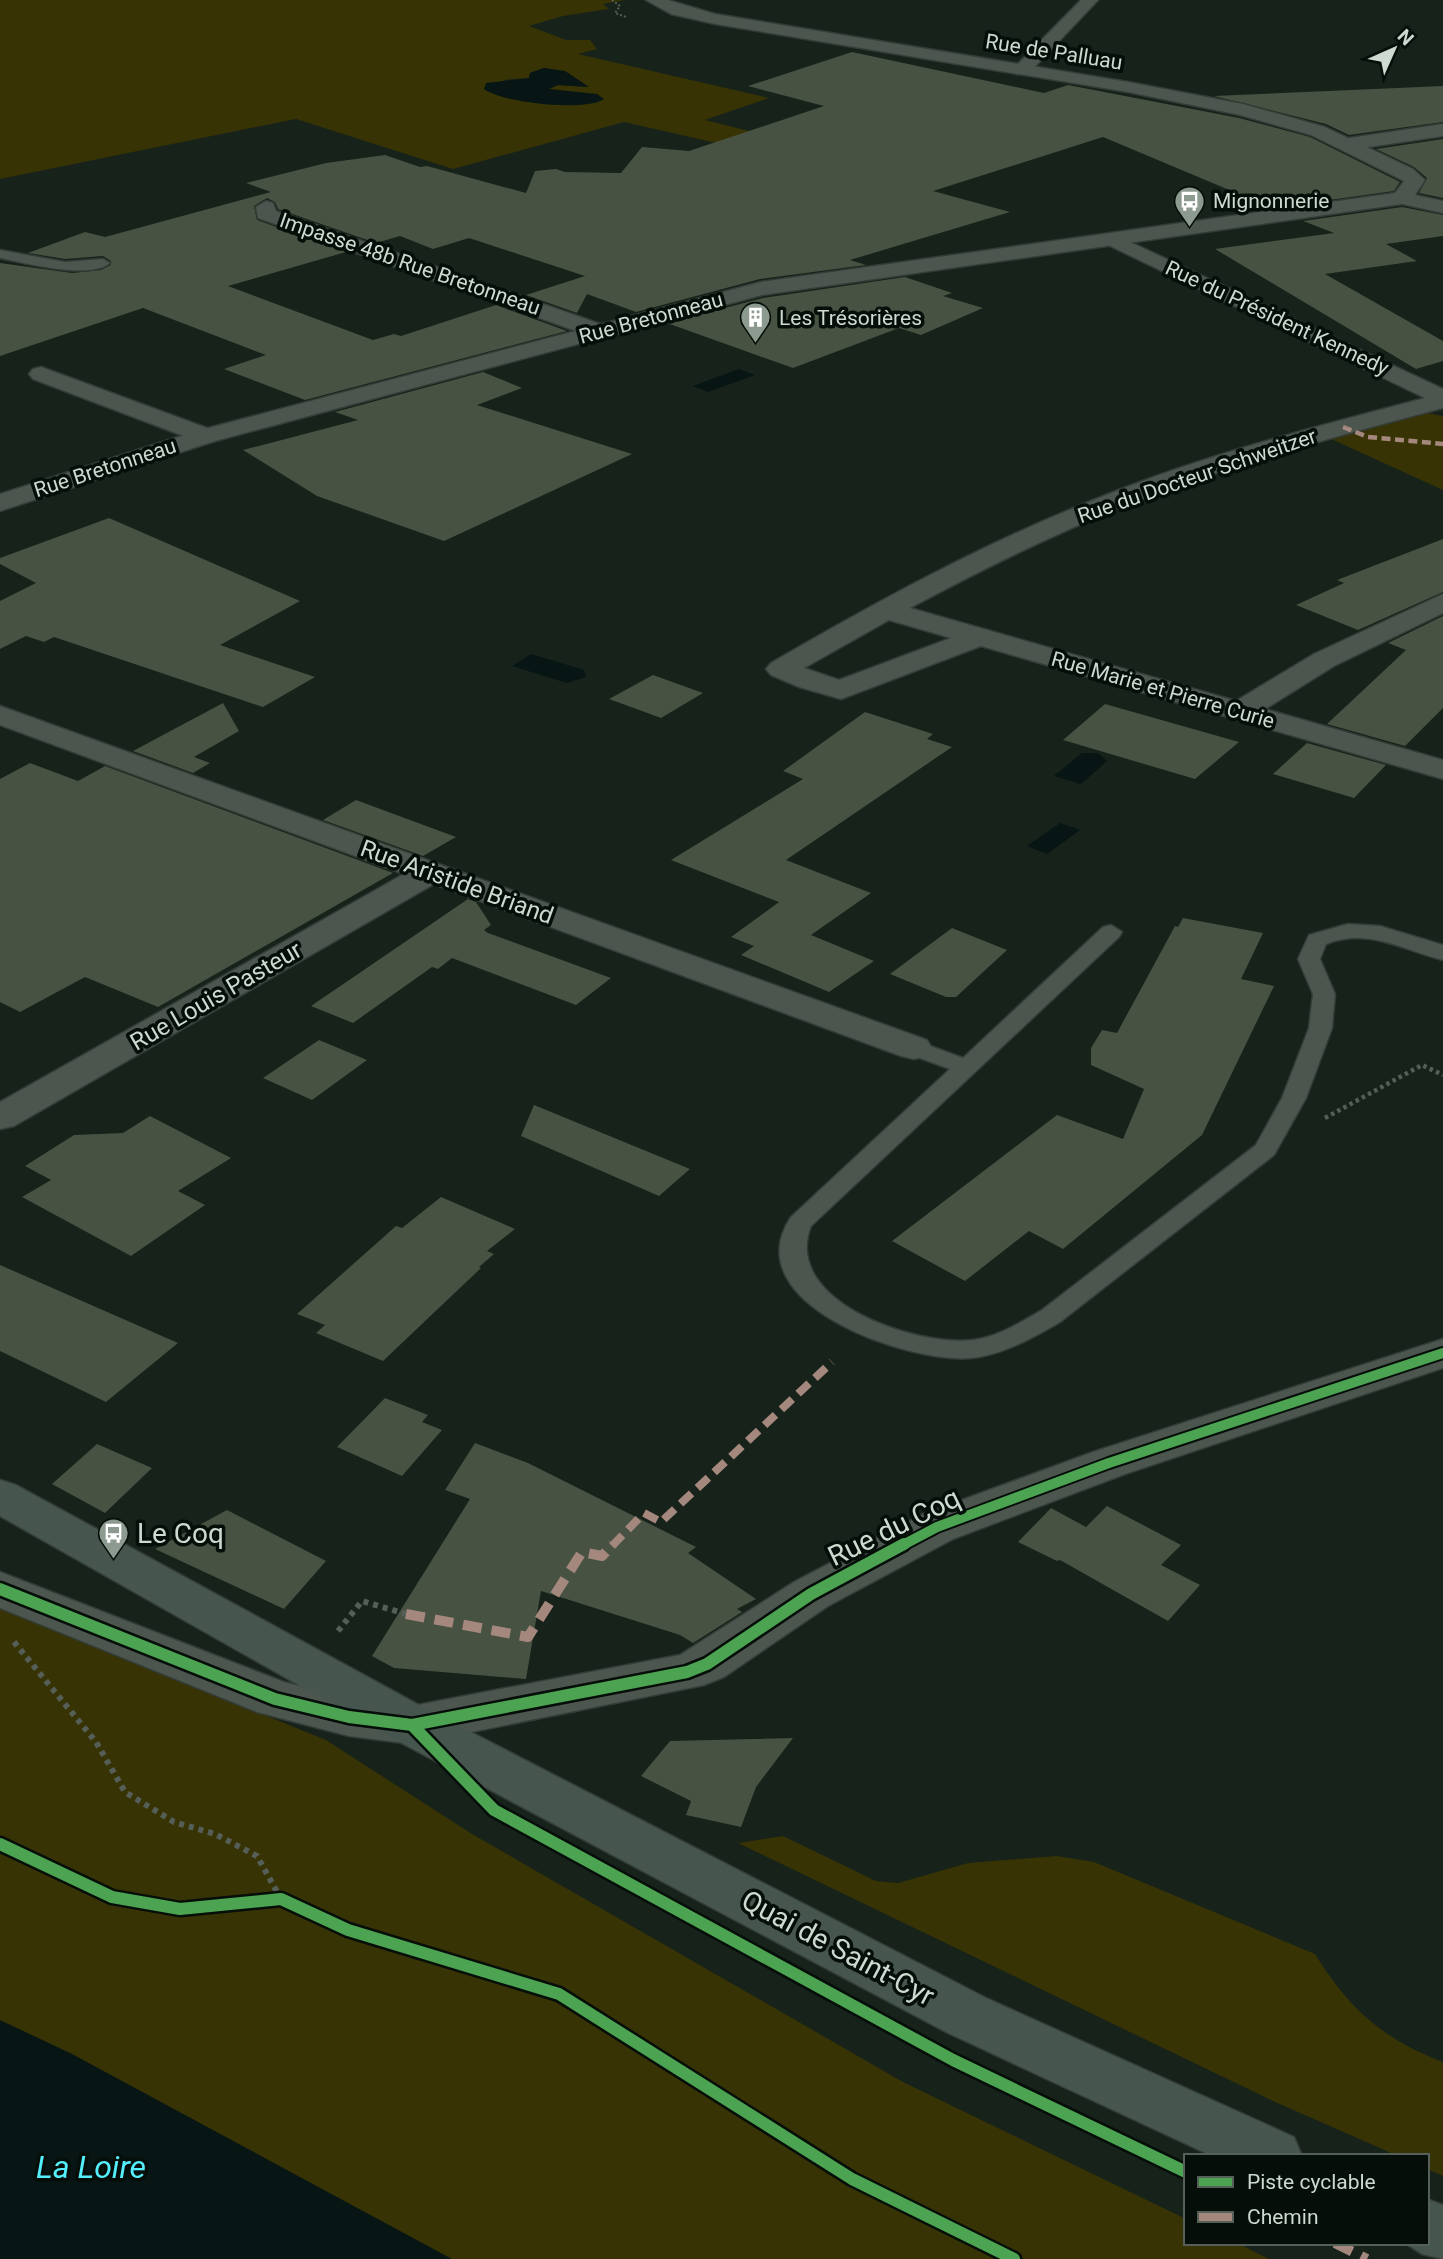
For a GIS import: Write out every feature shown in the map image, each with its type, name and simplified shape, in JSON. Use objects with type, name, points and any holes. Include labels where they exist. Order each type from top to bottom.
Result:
[{"type":"main road","name":"Quai de Saint-Cyr","points":[[0,1496],[412,1725],[966,2015],[1269,2154]]},
{"type":"street","name":"Rue de Palluau","points":[[654,0],[677,10],[715,19],[1022,69],[1231,107],[1300,125],[1349,144],[1415,180],[1402,198]]},
{"type":"street","points":[[1022,69],[1090,0]]},
{"type":"street","points":[[1349,144],[1443,130]]},
{"type":"street","points":[[1402,198],[1443,207]]},
{"type":"street","name":"Rue Bretonneau","points":[[0,503],[206,436],[715,300],[808,280],[1402,198]]},
{"type":"street","name":"Impasse 48b Rue Bretonneau","points":[[266,207],[265,214],[601,332]]},
{"type":"street","name":"Rue du Président Kennedy","points":[[1111,239],[1443,400]]},
{"type":"street","points":[[41,374],[206,436]]},
{"type":"street","name":"Rue du Docteur Schweitzer","points":[[979,637],[841,690],[781,669],[883,610],[1059,523],[1242,457],[1443,400]]},
{"type":"street","points":[[1239,712],[1324,660],[1443,602]]},
{"type":"street","name":"Rue Marie et Pierre Curie","points":[[883,610],[1443,770]]},
{"type":"street","name":"Rue Aristide Briand","points":[[0,715],[914,1048]]},
{"type":"street","name":"Rue Louis Pasteur","points":[[0,1118],[431,872]]},
{"type":"street","name":"Rue du Coq","points":[[0,1589],[275,1699],[349,1717],[412,1725],[687,1672],[707,1664],[811,1594],[937,1527],[1021,1494],[1443,1353]]},
{"type":"lane","points":[[0,254],[65,266],[103,263]]},
{"type":"lane","points":[[1111,932],[800,1223],[792,1241],[793,1259],[800,1277],[818,1296],[871,1329],[934,1348],[971,1349],[1022,1334],[1051,1316],[1265,1150],[1279,1132],[1321,1029],[1324,994],[1309,959],[1317,940],[1346,929],[1364,930],[1443,953]]},
{"type":"lane","points":[[914,1048],[966,1067]]},
{"type":"path","points":[[612,0],[620,6],[615,13],[626,17]]},
{"type":"path","points":[[1391,1082],[1422,1065],[1443,1075]]},
{"type":"path","points":[[349,1621],[362,1601],[406,1614]]},
{"type":"path","points":[[9,1636],[96,1742],[125,1791],[174,1822],[215,1834],[257,1856],[281,1899],[348,1930],[559,1994],[852,2179],[1014,2259]]},
{"type":"shaded area","points":[[0,0],[625,0],[603,4],[609,9],[563,16],[529,26],[566,40],[590,40],[597,49],[578,54],[769,98],[705,120],[789,141],[756,152],[624,122],[453,169],[296,119],[0,179]],"holes":[[[544,68],[568,73],[588,87],[558,85],[548,89],[600,102],[570,105],[549,102],[503,80],[529,78],[530,73]]]},
{"type":"shaded area","points":[[1421,412],[1443,416],[1443,490],[1329,438]]},
{"type":"shaded area","points":[[0,1608],[326,1740],[472,1834],[903,2082],[1184,2218],[1184,2245],[1241,2245],[1269,2259],[0,2259]]},
{"type":"shaded area","points":[[783,1836],[876,1881],[898,1883],[968,1863],[1057,1856],[1094,1862],[1315,1954],[1354,2006],[1369,2020],[1402,2043],[1443,2062],[1443,2176],[1429,2170],[1429,2154],[1393,2154],[1273,2101],[738,1843]]},
{"type":"water","points":[[544,68],[565,71],[589,87],[558,85],[549,89],[597,94],[604,99],[579,105],[544,104],[508,98],[484,89],[486,83],[529,78],[530,73]]},
{"type":"water","points":[[739,369],[755,375],[708,392],[693,386]]},
{"type":"water","points":[[531,654],[584,670],[586,677],[567,683],[512,666]]},
{"type":"water","points":[[1082,753],[1098,753],[1107,761],[1081,784],[1054,776]]},
{"type":"water","points":[[1060,823],[1080,830],[1047,854],[1027,846]]},
{"type":"water","name":"La Loire","points":[[0,2020],[72,2054],[452,2259],[0,2259]]},
{"type":"building","points":[[852,52],[1044,93],[1068,85],[1239,118],[1310,137],[1400,182],[1394,191],[1272,208],[1103,137],[933,191],[1010,212],[850,260],[866,265],[760,279],[636,312],[587,294],[577,313],[526,295],[585,276],[469,238],[433,249],[400,236],[376,243],[278,209],[275,202],[267,198],[254,206],[257,220],[346,252],[228,286],[373,340],[394,334],[401,336],[496,305],[567,331],[305,400],[224,369],[266,355],[143,308],[0,356],[0,263],[72,273],[101,270],[111,265],[111,261],[103,256],[65,259],[28,253],[85,232],[105,237],[271,192],[246,183],[326,163],[385,155],[420,167],[427,166],[526,193],[535,171],[556,169],[565,172],[621,173],[642,147],[689,151],[824,106],[748,86]]},
{"type":"building","points":[[1443,86],[1443,122],[1349,135],[1326,124],[1214,96]]},
{"type":"building","points":[[1443,139],[1443,198],[1419,193],[1427,178],[1414,167],[1376,149]]},
{"type":"building","points":[[1402,207],[1443,215],[1443,236],[1386,244],[1417,261],[1325,274],[1443,341],[1443,361],[1416,369],[1215,249],[1334,233],[1303,221]]},
{"type":"building","points":[[905,277],[952,293],[943,296],[983,308],[921,335],[899,328],[793,368],[667,323],[763,298]]},
{"type":"building","points":[[483,372],[522,388],[477,405],[632,454],[444,541],[317,496],[243,450],[358,420],[335,412]]},
{"type":"building","points":[[109,518],[300,601],[220,645],[315,677],[263,707],[54,637],[44,642],[26,636],[0,649],[0,601],[36,583],[0,564],[0,558]]},
{"type":"building","points":[[1443,539],[1443,592],[1358,630],[1296,605],[1344,583],[1337,580]]},
{"type":"building","points":[[1443,616],[1443,708],[1405,746],[1327,724],[1406,650],[1388,643]]},
{"type":"building","points":[[653,675],[703,693],[661,718],[609,699]]},
{"type":"building","points":[[223,703],[239,731],[194,757],[210,763],[193,773],[133,751]]},
{"type":"building","points":[[1105,704],[1239,742],[1195,779],[1063,740]]},
{"type":"building","points":[[865,712],[933,734],[927,739],[952,747],[786,860],[871,893],[811,935],[874,961],[829,992],[741,955],[754,946],[731,937],[779,902],[671,860],[803,779],[783,771]]},
{"type":"building","points":[[1307,743],[1386,765],[1354,798],[1273,774]]},
{"type":"building","points":[[30,763],[78,781],[105,766],[393,873],[158,1007],[85,977],[20,1012],[0,1002],[0,779]]},
{"type":"building","points":[[356,800],[456,837],[423,856],[323,820]]},
{"type":"building","points":[[468,899],[476,902],[491,925],[484,930],[488,933],[611,978],[576,1005],[452,958],[438,969],[432,967],[353,1023],[311,1006]]},
{"type":"building","points":[[1183,918],[1263,933],[1241,979],[1274,986],[1202,1135],[1063,1249],[1029,1231],[965,1281],[892,1241],[1057,1115],[1123,1139],[1144,1089],[1091,1065],[1091,1048],[1102,1030],[1117,1033],[1175,926],[1178,927]]},
{"type":"building","points":[[952,928],[1007,950],[956,997],[946,997],[890,974]]},
{"type":"building","points":[[319,1040],[367,1060],[312,1100],[263,1078]]},
{"type":"building","points":[[534,1105],[690,1169],[659,1196],[521,1136]]},
{"type":"building","points":[[150,1116],[231,1158],[178,1191],[205,1205],[131,1256],[22,1197],[51,1180],[25,1166],[74,1135],[123,1133]]},
{"type":"building","points":[[441,1197],[515,1229],[487,1251],[494,1254],[383,1361],[316,1333],[325,1325],[297,1314],[396,1226],[402,1228]]},
{"type":"building","points":[[0,1265],[178,1343],[106,1402],[0,1351]]},
{"type":"building","points":[[385,1398],[428,1415],[422,1422],[442,1430],[402,1476],[337,1447]]},
{"type":"building","points":[[475,1443],[528,1463],[696,1547],[688,1553],[756,1599],[737,1609],[742,1612],[693,1643],[680,1635],[541,1591],[526,1679],[394,1668],[372,1656],[470,1499],[445,1490]]},
{"type":"building","points":[[97,1444],[152,1468],[105,1513],[52,1484]]},
{"type":"building","points":[[1107,1506],[1181,1545],[1161,1565],[1200,1585],[1168,1621],[1060,1560],[1057,1561],[1018,1542],[1051,1508],[1086,1527]]},
{"type":"building","points":[[227,1510],[326,1561],[284,1609],[155,1549]]},
{"type":"building","points":[[793,1738],[756,1787],[741,1827],[686,1815],[691,1801],[641,1776],[670,1741]]},
{"type":"marked path","points":[[1343,427],[1368,437],[1443,444]]},
{"type":"marked path","points":[[406,1614],[528,1637],[582,1552],[602,1556],[644,1513],[661,1522],[832,1362]]},
{"type":"marked path","points":[[1339,2245],[1367,2259]]},
{"type":"cycle path","points":[[0,1589],[275,1699],[349,1717],[412,1725],[687,1672],[707,1664],[811,1594],[937,1527],[1109,1463],[1443,1353]]},
{"type":"cycle path","points":[[412,1725],[494,1810],[953,2060],[1184,2171]]},
{"type":"cycle path","points":[[0,1844],[112,1897],[180,1909],[281,1899],[348,1930],[559,1994],[852,2179],[1014,2259]]},
{"type":"place","name":"Mignonnerie","points":[[1190,228]]},
{"type":"place","name":"Les Trésorières","points":[[756,345]]},
{"type":"place","name":"Le Coq","points":[[114,1560]]}]
